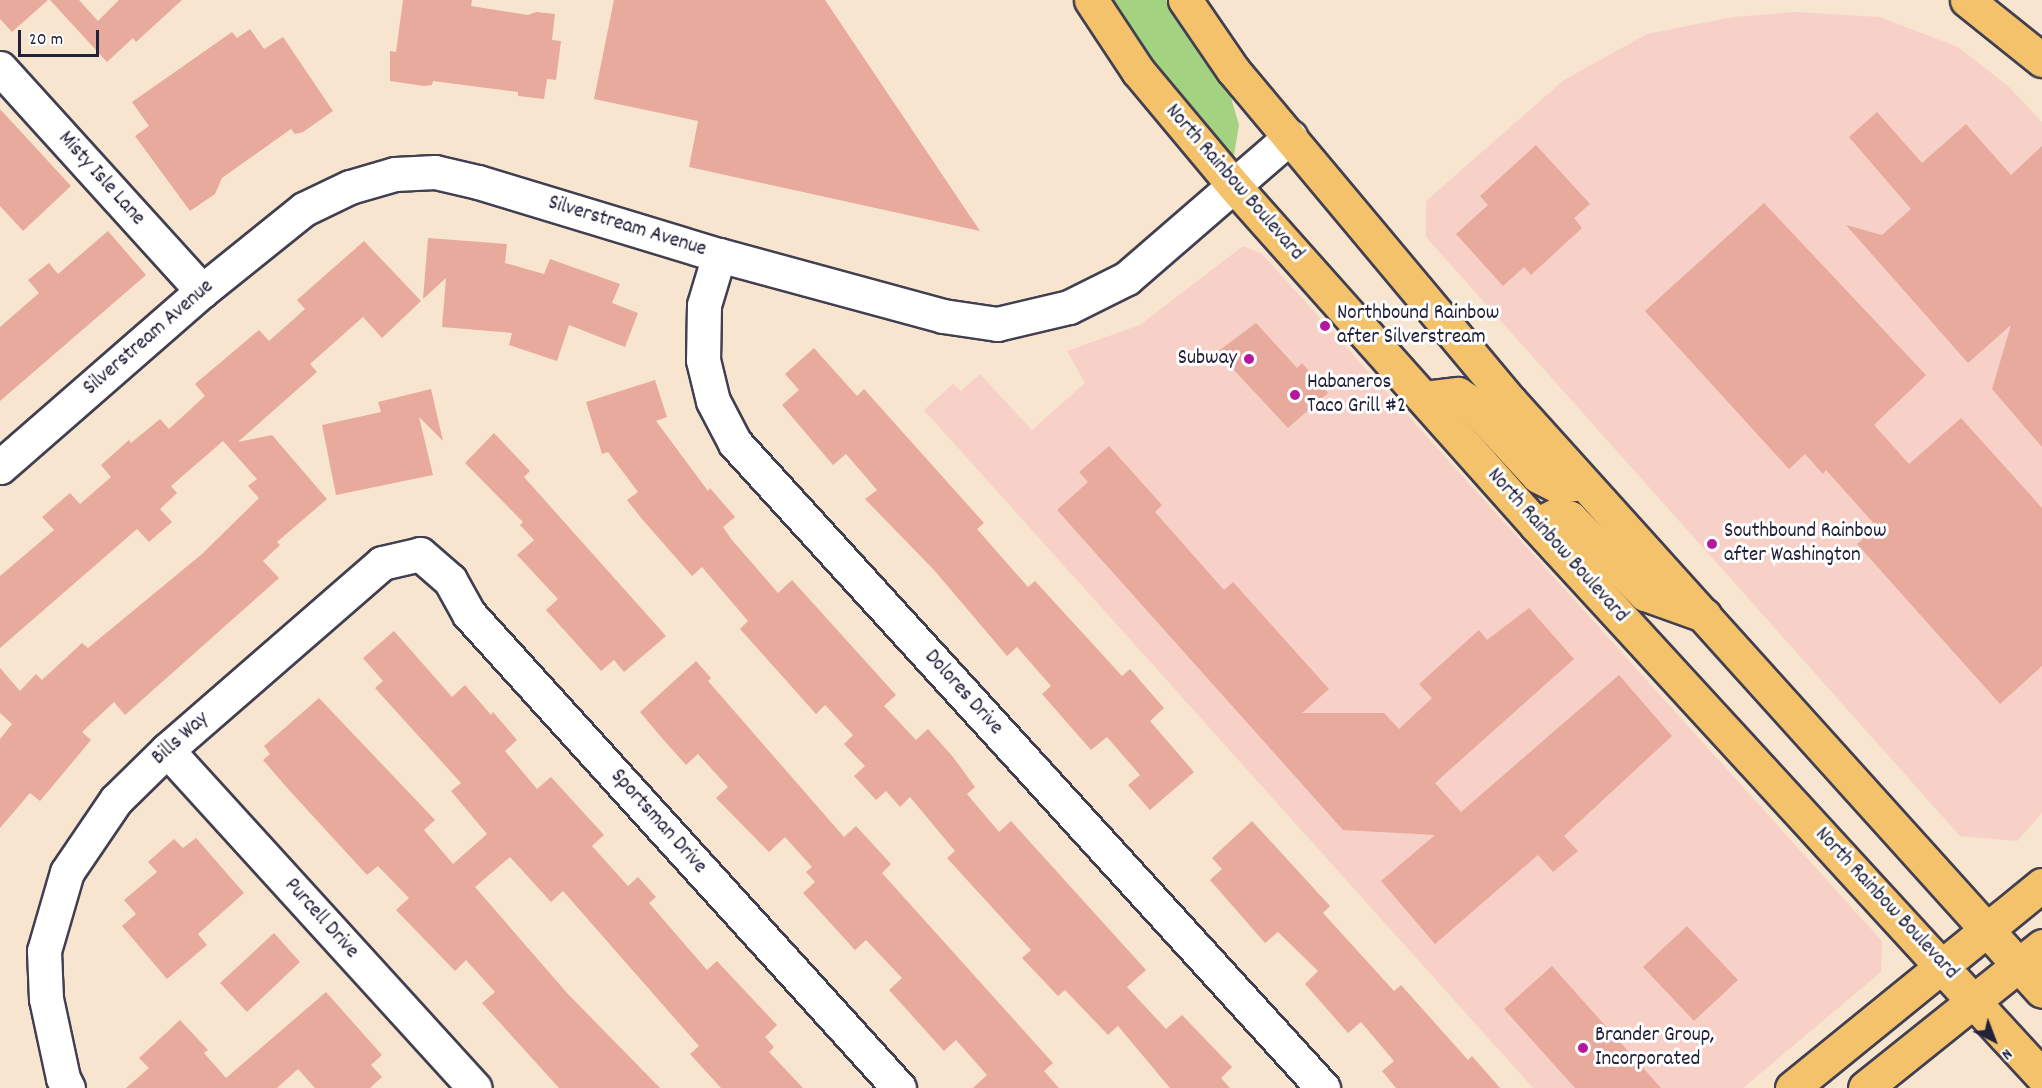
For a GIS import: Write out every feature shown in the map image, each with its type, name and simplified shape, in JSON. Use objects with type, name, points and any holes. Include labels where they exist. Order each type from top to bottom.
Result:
[{"type":"main road","name":"North Rainbow Boulevard","points":[[1091,0],[1138,71],[1235,187],[1536,525],[2042,1076]]},
{"type":"main road","points":[[1185,0],[1218,50],[1290,138],[1582,483],[1989,932],[2031,956],[2042,991]]},
{"type":"main road","points":[[1967,0],[2042,60]]},
{"type":"main road","points":[[1424,398],[1458,394],[1470,402],[1538,476],[1558,486],[1582,483]]},
{"type":"main road","points":[[1536,525],[1558,514],[1570,518],[1645,594],[1704,615]]},
{"type":"main road","points":[[1792,1088],[1941,964],[1989,932],[2042,885]]},
{"type":"main road","points":[[1864,1088],[1972,999],[2031,956]]},
{"type":"street","name":"Misty Isle Lane","points":[[0,68],[202,291]]},
{"type":"street","name":"Silverstream Avenue","points":[[0,467],[202,291],[304,209],[350,187],[395,174],[435,172],[478,182],[719,255],[943,316],[997,324],[1037,317],[1109,289],[1159,253],[1290,138]]},
{"type":"street","name":"Dolores Drive","points":[[719,255],[704,305],[703,360],[713,401],[735,443],[1323,1088]]},
{"type":"street","name":"Bills Way","points":[[68,1088],[63,1078],[46,999],[44,951],[67,872],[116,800],[168,750],[382,563],[420,554]]},
{"type":"street","name":"Sportsman Drive","points":[[420,554],[450,580],[469,614],[899,1088]]},
{"type":"street","name":"Purcell Drive","points":[[168,750],[475,1088]]},
{"type":"shaded area","points":[[1795,12],[1880,17],[1958,47],[2008,86],[2042,122],[2042,813],[2017,841],[1960,836],[1426,237],[1426,201],[1564,80],[1647,34],[1733,17]]},
{"type":"shaded area","points":[[1243,246],[1262,254],[1882,941],[1881,972],[1743,1088],[1533,1088],[924,410],[953,384],[961,391],[980,374],[1032,430],[1085,383],[1067,351],[1140,325]]},
{"type":"green space","points":[[1110,0],[1166,0],[1230,94],[1239,125],[1234,155],[1229,154],[1192,112]]},
{"type":"building","points":[[0,0],[48,0],[12,32],[0,19]]},
{"type":"building","points":[[50,0],[79,0],[98,21],[119,0],[182,0],[136,42],[133,38],[107,62]]},
{"type":"building","points":[[403,0],[472,0],[471,6],[528,15],[536,12],[555,14],[552,40],[561,41],[556,80],[547,79],[544,99],[518,96],[518,92],[433,81],[432,85],[424,86],[390,81],[390,51],[396,52]]},
{"type":"building","points":[[614,0],[825,0],[980,231],[689,167],[698,121],[594,99]]},
{"type":"building","points":[[250,29],[264,49],[283,37],[333,111],[303,132],[295,134],[291,129],[222,178],[215,194],[190,211],[135,136],[149,126],[132,102],[232,32],[237,38]]},
{"type":"building","points":[[0,109],[71,186],[23,231],[0,206]]},
{"type":"building","points":[[1877,112],[1922,163],[1966,124],[2011,175],[2042,146],[2042,447],[1992,389],[2011,325],[1968,363],[1846,225],[1882,235],[1911,209],[1849,137]]},
{"type":"building","points":[[1536,145],[1590,204],[1574,218],[1582,228],[1531,275],[1524,267],[1503,286],[1456,234],[1488,205],[1480,196]]},
{"type":"building","points":[[1764,203],[1926,375],[1874,425],[1909,464],[1961,418],[2042,508],[2042,666],[2000,704],[1857,544],[1877,527],[1826,470],[1823,474],[1805,454],[1789,469],[1645,311]]},
{"type":"building","points":[[108,231],[146,275],[0,401],[0,327],[39,293],[28,280],[49,263],[58,274]]},
{"type":"building","points":[[428,238],[507,244],[505,263],[544,274],[550,259],[620,284],[612,303],[638,313],[625,347],[569,325],[557,361],[509,345],[512,333],[442,327],[446,278],[423,299]]},
{"type":"building","points":[[364,241],[421,301],[382,338],[363,317],[310,364],[317,372],[238,442],[272,435],[327,499],[277,542],[280,545],[263,561],[279,578],[125,715],[114,702],[82,732],[91,740],[40,801],[30,793],[0,828],[0,739],[12,724],[0,713],[0,668],[20,691],[36,674],[42,680],[82,643],[88,648],[202,554],[259,498],[248,486],[257,479],[223,441],[171,486],[177,493],[160,509],[172,522],[149,542],[137,529],[0,648],[0,576],[54,530],[42,517],[70,493],[80,504],[111,477],[101,465],[129,440],[131,443],[160,419],[169,429],[205,396],[195,384],[259,330],[269,341],[305,309],[297,300]]},
{"type":"building","points":[[1256,323],[1297,368],[1302,363],[1328,393],[1288,428],[1217,352]]},
{"type":"building","points":[[814,348],[857,396],[864,389],[984,523],[977,529],[1028,587],[1035,581],[1122,676],[1130,669],[1164,708],[1150,721],[1194,772],[1150,810],[1128,785],[1140,775],[1107,737],[1091,750],[1042,694],[1051,686],[1017,647],[1007,656],[934,570],[865,499],[877,490],[846,454],[833,465],[782,405],[799,390],[785,374]]},
{"type":"building","points":[[655,380],[667,417],[656,421],[708,491],[710,488],[735,517],[723,527],[732,540],[778,593],[792,580],[896,695],[884,706],[916,740],[928,729],[975,787],[967,794],[999,832],[1011,821],[1146,970],[1127,987],[1166,1029],[1182,1015],[1232,1067],[1221,1078],[1230,1088],[1170,1088],[1118,1026],[1108,1035],[1065,990],[1058,996],[1022,958],[1031,950],[947,858],[955,851],[910,797],[900,807],[886,791],[876,800],[854,776],[865,766],[844,744],[853,735],[825,705],[816,714],[740,629],[748,621],[702,567],[692,576],[642,519],[627,500],[638,492],[608,452],[602,454],[586,402]]},
{"type":"building","points":[[431,389],[443,441],[419,417],[433,475],[336,495],[322,425],[381,412],[378,402]]},
{"type":"building","points":[[494,433],[530,471],[524,477],[666,636],[624,672],[614,660],[601,671],[546,610],[558,599],[517,555],[534,540],[520,525],[523,522],[465,463]]},
{"type":"building","points":[[1109,446],[1162,505],[1155,512],[1224,590],[1233,582],[1329,689],[1302,713],[1384,713],[1399,729],[1432,698],[1419,684],[1479,630],[1487,640],[1529,608],[1574,659],[1435,783],[1461,812],[1619,675],[1672,736],[1564,836],[1578,851],[1553,872],[1538,855],[1435,944],[1381,881],[1435,835],[1343,830],[1057,510],[1088,482],[1079,472]]},
{"type":"building","points":[[394,631],[452,697],[465,685],[491,715],[493,712],[517,740],[505,751],[537,789],[551,777],[604,835],[592,846],[628,886],[638,877],[656,897],[649,903],[707,970],[717,961],[777,1025],[765,1037],[774,1047],[769,1052],[803,1088],[721,1088],[690,1054],[699,1046],[563,891],[551,902],[510,857],[475,887],[567,993],[660,1088],[559,1088],[482,1003],[495,992],[466,960],[455,971],[396,910],[409,898],[378,866],[367,875],[263,760],[270,754],[264,746],[319,698],[435,820],[424,830],[453,864],[487,834],[451,791],[461,783],[375,688],[383,681],[363,658]]},
{"type":"building","points":[[696,661],[711,678],[708,681],[844,837],[856,826],[891,864],[882,873],[1053,1063],[1044,1071],[1059,1088],[973,1088],[987,1075],[956,1040],[944,1051],[889,990],[902,978],[866,940],[855,950],[803,893],[815,882],[806,872],[812,867],[785,837],[769,852],[716,798],[728,787],[698,754],[686,765],[661,737],[640,712]]},
{"type":"building","points":[[1252,821],[1330,906],[1323,913],[1394,991],[1401,985],[1468,1060],[1472,1056],[1500,1088],[1396,1088],[1382,1071],[1394,1061],[1361,1022],[1348,1033],[1305,984],[1318,971],[1278,932],[1265,943],[1210,880],[1222,869],[1212,858]]},
{"type":"building","points":[[196,838],[244,893],[198,934],[207,945],[167,979],[122,926],[136,914],[124,900],[157,872],[148,862],[174,839],[183,848]]},
{"type":"building","points":[[1687,926],[1738,980],[1694,1021],[1643,967]]},
{"type":"building","points":[[274,933],[300,962],[247,1012],[220,983]]},
{"type":"building","name":"Brander Group, Incorporated","points":[[1552,966],[1661,1088],[1575,1088],[1504,1009]]},
{"type":"building","points":[[326,992],[382,1055],[371,1065],[382,1077],[370,1088],[315,1088],[298,1069],[277,1088],[126,1088],[149,1068],[139,1058],[180,1020],[208,1050],[204,1053],[226,1078]]},
{"type":"place","name":"Northbound Rainbow after Silverstream","points":[[1325,326]]},
{"type":"place","name":"Subway","points":[[1249,359]]},
{"type":"place","name":"Habaneros Taco Grill #2","points":[[1295,395]]},
{"type":"place","name":"Southbound Rainbow after Washington","points":[[1712,544]]},
{"type":"place","name":"Brander Group, Incorporated","points":[[1583,1048]]}]
